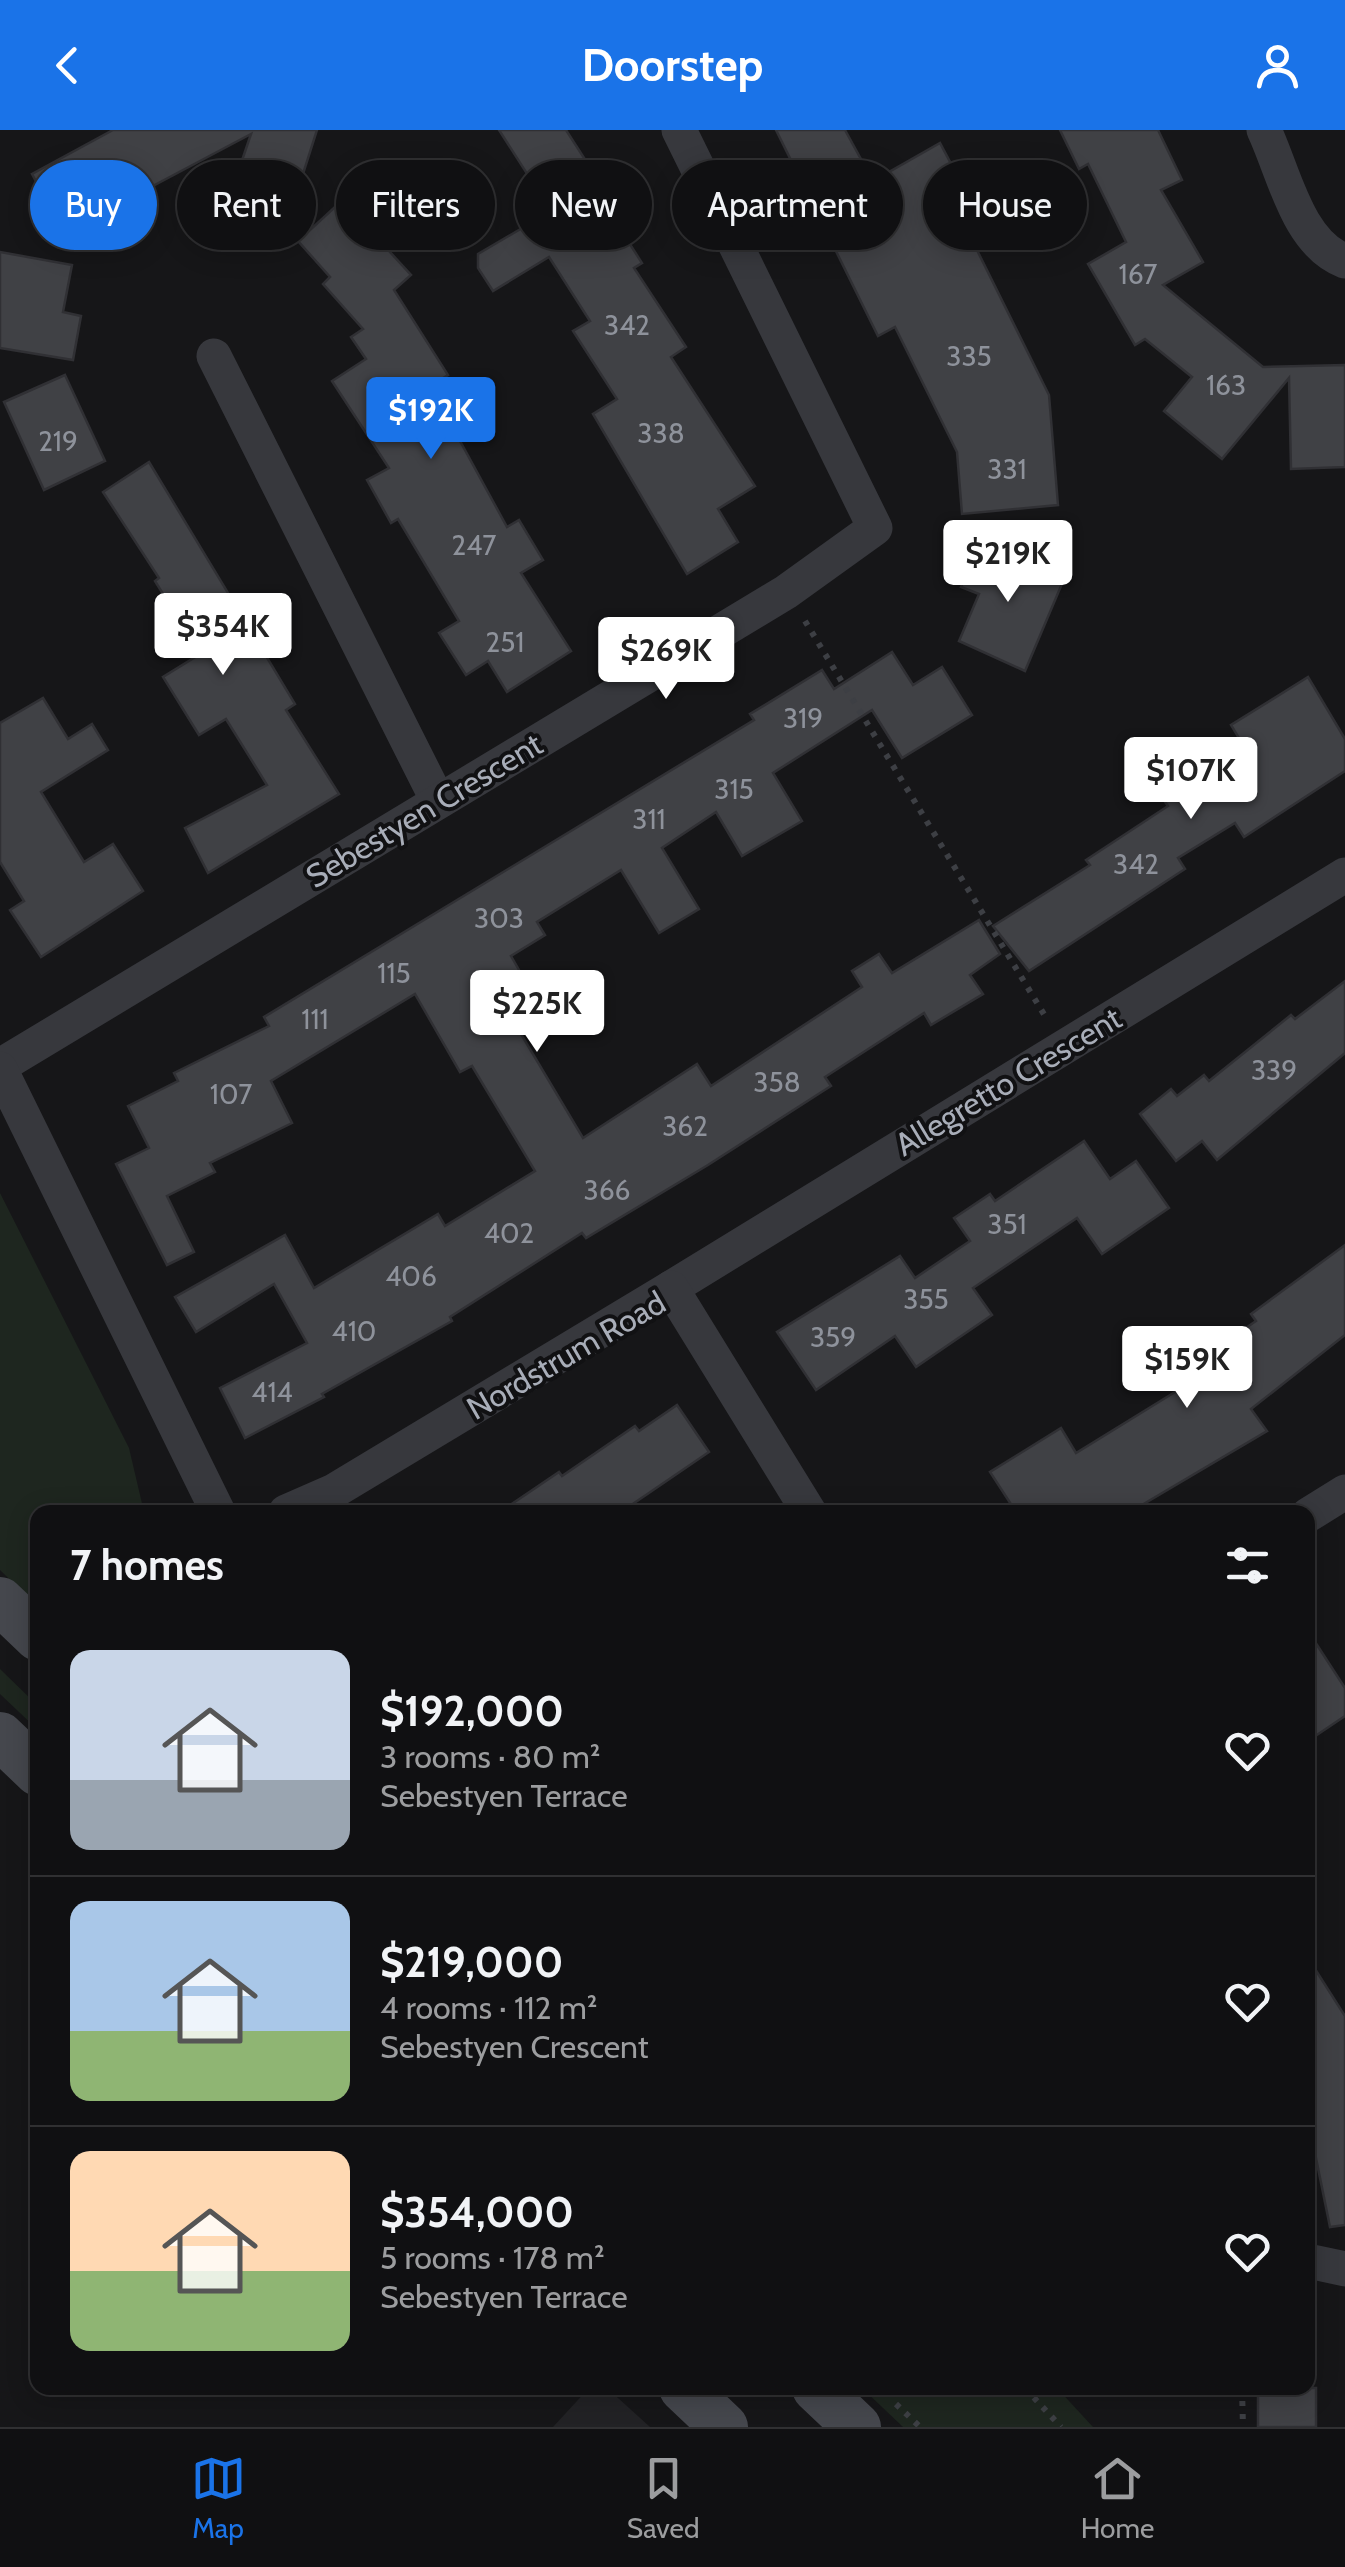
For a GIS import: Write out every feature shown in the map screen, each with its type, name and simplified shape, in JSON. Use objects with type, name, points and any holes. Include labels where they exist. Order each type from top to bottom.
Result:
[{"type":"main road","points":[[0,1601],[30,1629]]},
{"type":"main road","points":[[0,1736],[30,1764]]},
{"type":"main road","points":[[690,2395],[724,2427]]},
{"type":"main road","points":[[823,2395],[857,2427]]},
{"type":"street","name":"Sebestyen Crescent","points":[[0,1068],[786,592],[875,528],[680,130]]},
{"type":"street","points":[[1264,130],[1304,224],[1319,244],[1345,261]]},
{"type":"street","points":[[214,356],[438,801]]},
{"type":"street","name":"Allegretto Crescent","points":[[670,1288],[1345,875]]},
{"type":"street","points":[[0,1068],[215,1505]]},
{"type":"street","name":"Nordstrum Road","points":[[302,1505],[334,1491],[670,1288],[805,1505]]},
{"type":"street","points":[[1315,1511],[1345,1492]]},
{"type":"street","points":[[1315,2263],[1345,2269]]},
{"type":"path","points":[[812,632],[1045,1015]]},
{"type":"path","points":[[1031,2395],[1061,2427]]},
{"type":"path","points":[[1242,2395],[1243,2427]]},
{"type":"shaded area","points":[[0,1193],[129,1448],[142,1505],[30,1505],[30,1599],[0,1570]]},
{"type":"shaded area","points":[[0,1669],[30,1698],[30,1722],[0,1694]]},
{"type":"shaded area","points":[[583,2395],[615,2395],[650,2427],[553,2427]]},
{"type":"shaded area","points":[[869,2395],[1063,2395],[1093,2427],[903,2427]]},
{"type":"building","points":[[113,130],[317,130],[307,160],[242,160],[251,134],[202,160],[177,160],[177,173],[157,184],[157,160],[58,160]]},
{"type":"building","points":[[499,130],[566,130],[585,160],[518,160]]},
{"type":"building","points":[[776,130],[845,130],[861,160],[791,160]]},
{"type":"building","points":[[1060,130],[1158,130],[1182,180],[1161,190],[1203,262],[1163,285],[1263,367],[1345,365],[1345,467],[1291,469],[1289,378],[1222,459],[1164,411],[1192,377],[1145,339],[1135,345],[1088,264],[1126,242],[1087,160],[1075,160]]},
{"type":"building","points":[[940,143],[949,160],[923,160],[923,250],[977,250],[1049,395],[1058,505],[962,514],[957,452],[895,327],[878,336],[835,250],[903,250],[903,164]]},
{"type":"building","points":[[336,206],[336,250],[388,250],[411,275],[394,290],[448,375],[430,386],[507,527],[519,520],[543,560],[521,573],[571,651],[507,692],[488,661],[466,675],[439,633],[459,621],[398,519],[391,523],[367,480],[389,468],[332,381],[366,359],[351,337],[363,329],[323,284],[330,277],[306,250],[316,250],[316,224]]},
{"type":"building","points":[[515,232],[515,250],[634,250],[642,263],[634,268],[686,347],[671,357],[755,486],[718,509],[738,542],[687,574],[593,414],[617,399],[573,331],[590,321],[549,257],[493,291],[478,268],[478,254],[495,250],[495,244]]},
{"type":"building","points":[[0,252],[72,265],[63,312],[81,316],[73,360],[0,348]]},
{"type":"building","points":[[65,375],[105,461],[44,490],[4,402]]},
{"type":"building","points":[[149,462],[295,704],[286,710],[339,794],[208,873],[185,828],[267,785],[226,719],[199,735],[163,677],[200,654],[155,581],[159,578],[103,492]]},
{"type":"building","points":[[980,542],[1064,579],[1025,671],[959,641],[979,594],[961,587]]},
{"type":"building","points":[[892,652],[913,685],[942,667],[972,715],[902,758],[872,710],[773,773],[802,821],[742,856],[716,812],[662,848],[699,909],[659,933],[621,870],[537,922],[545,935],[511,956],[542,1010],[515,1024],[583,1138],[697,1064],[711,1086],[862,987],[852,971],[879,954],[892,973],[979,920],[1000,954],[970,975],[983,994],[931,1025],[924,1013],[825,1077],[831,1086],[708,1165],[586,1238],[582,1233],[450,1317],[452,1321],[322,1394],[324,1397],[245,1438],[220,1388],[307,1343],[274,1284],[196,1332],[175,1297],[285,1235],[314,1288],[438,1214],[445,1226],[535,1171],[472,1066],[460,1072],[415,994],[271,1081],[292,1123],[210,1163],[215,1172],[167,1196],[194,1252],[167,1265],[116,1164],[149,1148],[128,1106],[178,1081],[174,1073],[269,1026],[264,1017],[754,720],[750,714],[822,670],[834,689]]},
{"type":"building","points":[[1308,677],[1345,739],[1345,771],[1244,837],[1235,823],[1178,858],[1185,869],[1029,971],[993,926],[1090,865],[1086,860],[1168,806],[1163,799],[1245,748],[1231,725]]},
{"type":"building","points":[[43,698],[68,739],[92,724],[108,750],[41,792],[84,862],[113,844],[143,891],[41,957],[10,910],[24,901],[0,862],[0,723]]},
{"type":"building","points":[[1345,981],[1345,1053],[1217,1160],[1202,1141],[1176,1161],[1140,1114],[1171,1089],[1177,1096],[1204,1075],[1209,1081],[1291,1015],[1295,1019]]},
{"type":"building","points":[[1084,1141],[1110,1179],[1136,1161],[1169,1208],[1102,1254],[1077,1218],[973,1288],[992,1315],[916,1367],[895,1336],[816,1390],[777,1332],[900,1256],[915,1278],[970,1241],[954,1218],[990,1194],[995,1201]]},
{"type":"building","points":[[1345,1245],[1345,1335],[1251,1409],[1267,1431],[1142,1505],[1011,1505],[990,1472],[1061,1428],[1076,1453],[1188,1384],[1180,1373],[1256,1321],[1251,1314]]},
{"type":"building","points":[[677,1405],[709,1452],[631,1505],[510,1505],[559,1472],[562,1476],[635,1426],[639,1431]]},
{"type":"building","points":[[1315,1642],[1345,1688],[1345,1716],[1315,1736]]},
{"type":"building","points":[[1315,1969],[1345,2016],[1345,2225],[1330,2227],[1315,2153]]},
{"type":"building","points":[[1316,2388],[1316,2427],[1258,2427],[1258,2395],[1315,2395]]}]
